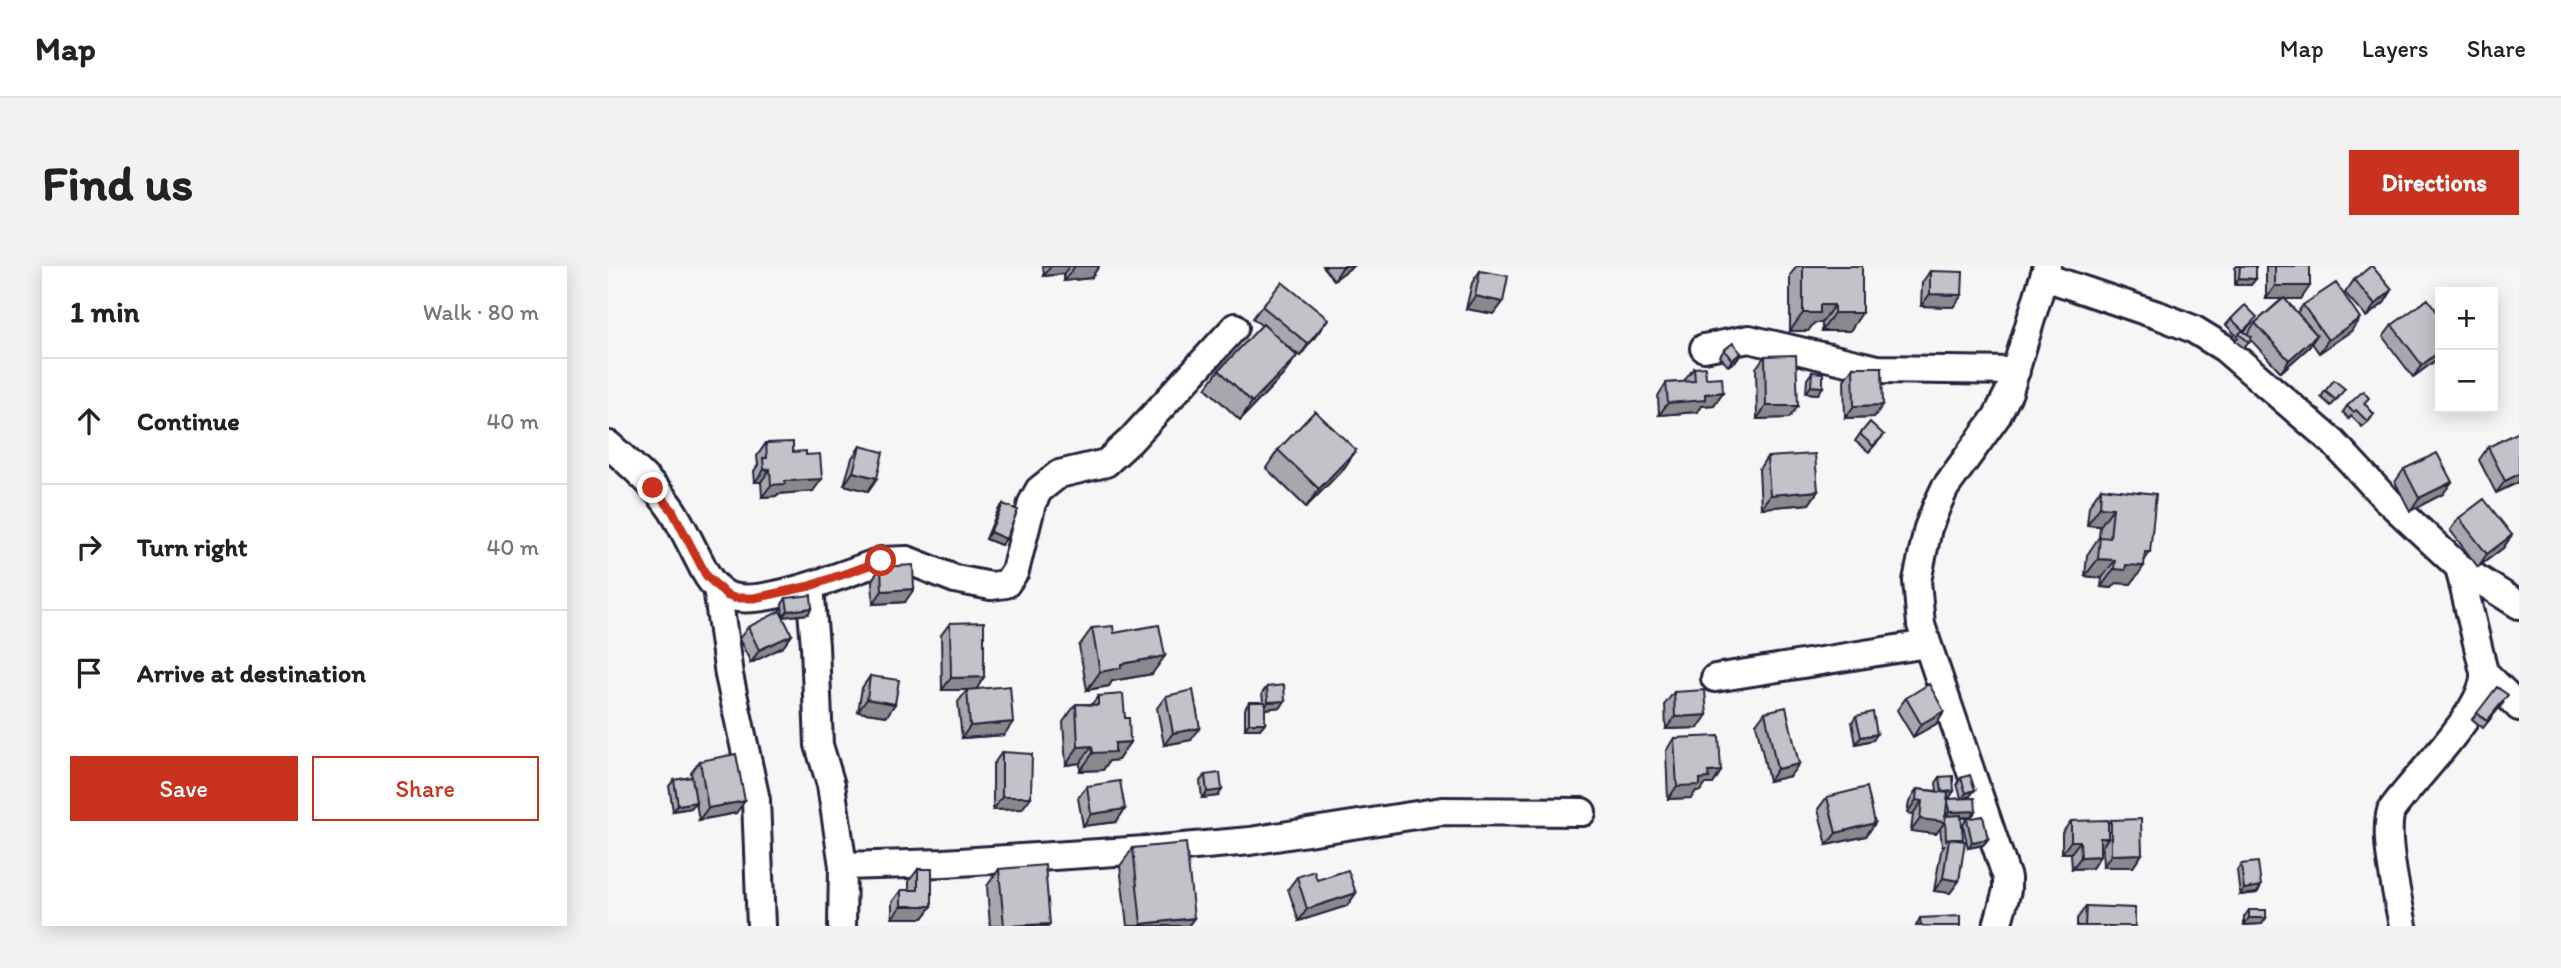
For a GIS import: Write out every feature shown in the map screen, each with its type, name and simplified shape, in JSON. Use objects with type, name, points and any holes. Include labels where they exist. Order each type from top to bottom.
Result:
[{"type":"street","points":[[1997,926],[2007,890],[2005,874],[1927,644],[1918,612],[1917,581],[1928,528],[1945,488],[1997,416],[2017,371],[2046,271],[2193,329],[2224,348],[2333,442],[2383,496],[2459,567],[2519,605]]},
{"type":"street","points":[[609,445],[672,510],[706,575],[717,587],[734,598],[754,598],[810,586],[893,559],[919,564],[955,579],[991,586],[1006,584],[1015,571],[1039,490],[1059,474],[1106,463],[1235,327]]},
{"type":"street","points":[[1704,348],[1749,339],[1877,369],[2017,371]]},
{"type":"street","points":[[2403,926],[2389,843],[2388,820],[2391,811],[2464,719],[2484,685],[2484,672],[2459,567]]},
{"type":"street","points":[[810,586],[819,745],[831,785],[843,866],[842,926]]},
{"type":"street","points":[[717,587],[729,676],[756,800],[761,926]]},
{"type":"street","points":[[1714,678],[1927,644]]},
{"type":"street","points":[[2484,672],[2519,707]]},
{"type":"street","points":[[843,866],[944,863],[1250,841],[1442,811],[1582,812]]},
{"type":"building","points":[[1803,266],[1862,266],[1862,313],[1834,313],[1834,305],[1820,305],[1820,313],[1803,313]]},
{"type":"building","points":[[2240,266],[2256,266],[2256,279],[2239,278]]},
{"type":"building","points":[[2275,266],[2310,266],[2310,286],[2275,286]]},
{"type":"building","points":[[2371,266],[2392,290],[2375,305],[2354,280]]},
{"type":"building","points":[[1480,271],[1508,276],[1503,302],[1475,296]]},
{"type":"building","points":[[1930,271],[1963,272],[1962,295],[1930,294]]},
{"type":"building","points":[[1282,282],[1328,319],[1308,344],[1262,306]]},
{"type":"building","points":[[2336,283],[2360,318],[2328,340],[2303,305]]},
{"type":"building","points":[[2284,298],[2317,335],[2289,360],[2255,323]]},
{"type":"building","points":[[2428,299],[2435,309],[2435,355],[2422,365],[2392,325]]},
{"type":"building","points":[[2245,305],[2257,317],[2243,331],[2252,337],[2249,342],[2239,334],[2243,330],[2231,319]]},
{"type":"building","points":[[1263,324],[1297,356],[1252,402],[1219,370]]},
{"type":"building","points":[[1733,343],[1741,353],[1732,360],[1724,350]]},
{"type":"building","points":[[1796,355],[1798,406],[1766,406],[1765,356]]},
{"type":"building","points":[[1705,367],[1706,378],[1722,377],[1723,392],[1705,394],[1705,400],[1668,403],[1666,383],[1695,381],[1694,368]]},
{"type":"building","points":[[1853,367],[1882,367],[1883,405],[1854,406]]},
{"type":"building","points":[[1812,372],[1823,373],[1823,387],[1811,386]]},
{"type":"building","points":[[2334,380],[2345,389],[2336,400],[2325,391]]},
{"type":"building","points":[[2363,391],[2369,398],[2364,403],[2374,414],[2367,421],[2356,410],[2353,412],[2347,406]]},
{"type":"building","points":[[1315,411],[1356,450],[1319,489],[1278,450]]},
{"type":"building","points":[[1870,422],[1884,435],[1873,446],[1860,434]]},
{"type":"building","points":[[2519,432],[2519,474],[2505,481],[2488,447]]},
{"type":"building","points":[[793,442],[793,452],[820,454],[822,479],[785,481],[785,484],[771,485],[770,469],[764,470],[763,458],[767,458],[766,443]]},
{"type":"building","points":[[860,446],[883,452],[877,478],[853,472]]},
{"type":"building","points":[[2437,453],[2452,482],[2419,498],[2404,469]]},
{"type":"building","points":[[1815,454],[1818,491],[1770,495],[1767,457]]},
{"type":"building","points":[[2101,488],[2156,494],[2150,552],[2145,552],[2144,566],[2126,565],[2125,570],[2114,569],[2115,560],[2098,559],[2100,537],[2110,538],[2113,508],[2100,507]]},
{"type":"building","points":[[2484,499],[2512,535],[2487,554],[2459,518]]},
{"type":"building","points":[[1003,504],[1018,510],[1006,539],[990,532]]},
{"type":"building","points":[[913,565],[914,589],[882,591],[881,567]]},
{"type":"building","points":[[811,595],[812,608],[788,611],[786,598]]},
{"type":"building","points":[[780,611],[792,635],[759,650],[748,627]]},
{"type":"building","points":[[984,622],[984,677],[951,678],[950,623]]},
{"type":"building","points":[[1159,625],[1165,656],[1121,664],[1121,668],[1100,672],[1092,628],[1113,626],[1114,633]]},
{"type":"building","points":[[870,676],[899,680],[895,704],[867,699]]},
{"type":"building","points":[[1929,684],[1944,711],[1921,724],[1906,698]]},
{"type":"building","points":[[1284,685],[1285,701],[1268,702],[1267,687]]},
{"type":"building","points":[[1010,686],[1013,722],[970,726],[967,690]]},
{"type":"building","points":[[2497,687],[2508,695],[2487,721],[2477,713]]},
{"type":"building","points":[[1193,690],[1200,728],[1173,733],[1166,696]]},
{"type":"building","points":[[1705,690],[1707,715],[1675,717],[1674,692]]},
{"type":"building","points":[[1123,694],[1125,718],[1129,718],[1130,742],[1115,743],[1115,752],[1093,753],[1092,746],[1078,747],[1076,704],[1098,705],[1098,696]]},
{"type":"building","points":[[1249,702],[1265,702],[1265,723],[1249,723]]},
{"type":"building","points":[[1786,707],[1799,764],[1777,769],[1765,712]]},
{"type":"building","points":[[1873,712],[1877,734],[1861,737],[1856,716]]},
{"type":"building","points":[[1719,736],[1721,771],[1708,772],[1709,778],[1700,779],[1700,785],[1677,786],[1674,738]]},
{"type":"building","points":[[1002,752],[1032,754],[1031,797],[1002,797]]},
{"type":"building","points":[[736,754],[745,801],[708,808],[700,761]]},
{"type":"building","points":[[1220,773],[1222,790],[1207,792],[1205,775]]},
{"type":"building","points":[[1970,775],[1975,790],[1966,793],[1961,778]]},
{"type":"building","points":[[1953,776],[1954,791],[1942,792],[1940,777]]},
{"type":"building","points":[[692,777],[696,802],[678,805],[674,780]]},
{"type":"building","points":[[1120,781],[1125,809],[1091,814],[1087,786]]},
{"type":"building","points":[[1867,787],[1875,823],[1836,833],[1827,797]]},
{"type":"building","points":[[1917,789],[1948,793],[1945,822],[1920,819],[1922,801],[1916,800]]},
{"type":"building","points":[[1975,798],[1976,811],[1949,812],[1948,799]]},
{"type":"building","points":[[1961,815],[1963,839],[1946,840],[1945,816]]},
{"type":"building","points":[[1983,816],[1988,839],[1972,842],[1967,819]]},
{"type":"building","points":[[2141,819],[2142,854],[2111,855],[2111,820]]},
{"type":"building","points":[[2108,820],[2108,838],[2100,838],[2100,856],[2081,857],[2080,841],[2071,841],[2071,821]]},
{"type":"building","points":[[1949,839],[1965,841],[1959,881],[1943,878]]},
{"type":"building","points":[[1186,843],[1194,918],[1141,924],[1133,848]]},
{"type":"building","points":[[2258,862],[2261,886],[2244,889],[2241,864]]},
{"type":"building","points":[[1045,865],[1050,924],[1004,926],[999,869]]},
{"type":"building","points":[[918,869],[932,869],[932,906],[901,906],[901,890],[918,890]]},
{"type":"building","points":[[1348,870],[1356,893],[1307,909],[1297,877],[1314,871],[1317,880]]},
{"type":"building","points":[[2086,906],[2135,908],[2135,926],[2085,926]]},
{"type":"building","points":[[2249,910],[2266,910],[2266,918],[2249,918]]},
{"type":"building","points":[[1960,916],[1960,926],[1921,926],[1920,918]]},
{"type":"route","points":[[653,488],[672,510],[706,575],[726,595],[734,598],[754,598],[810,586],[881,561]]}]
